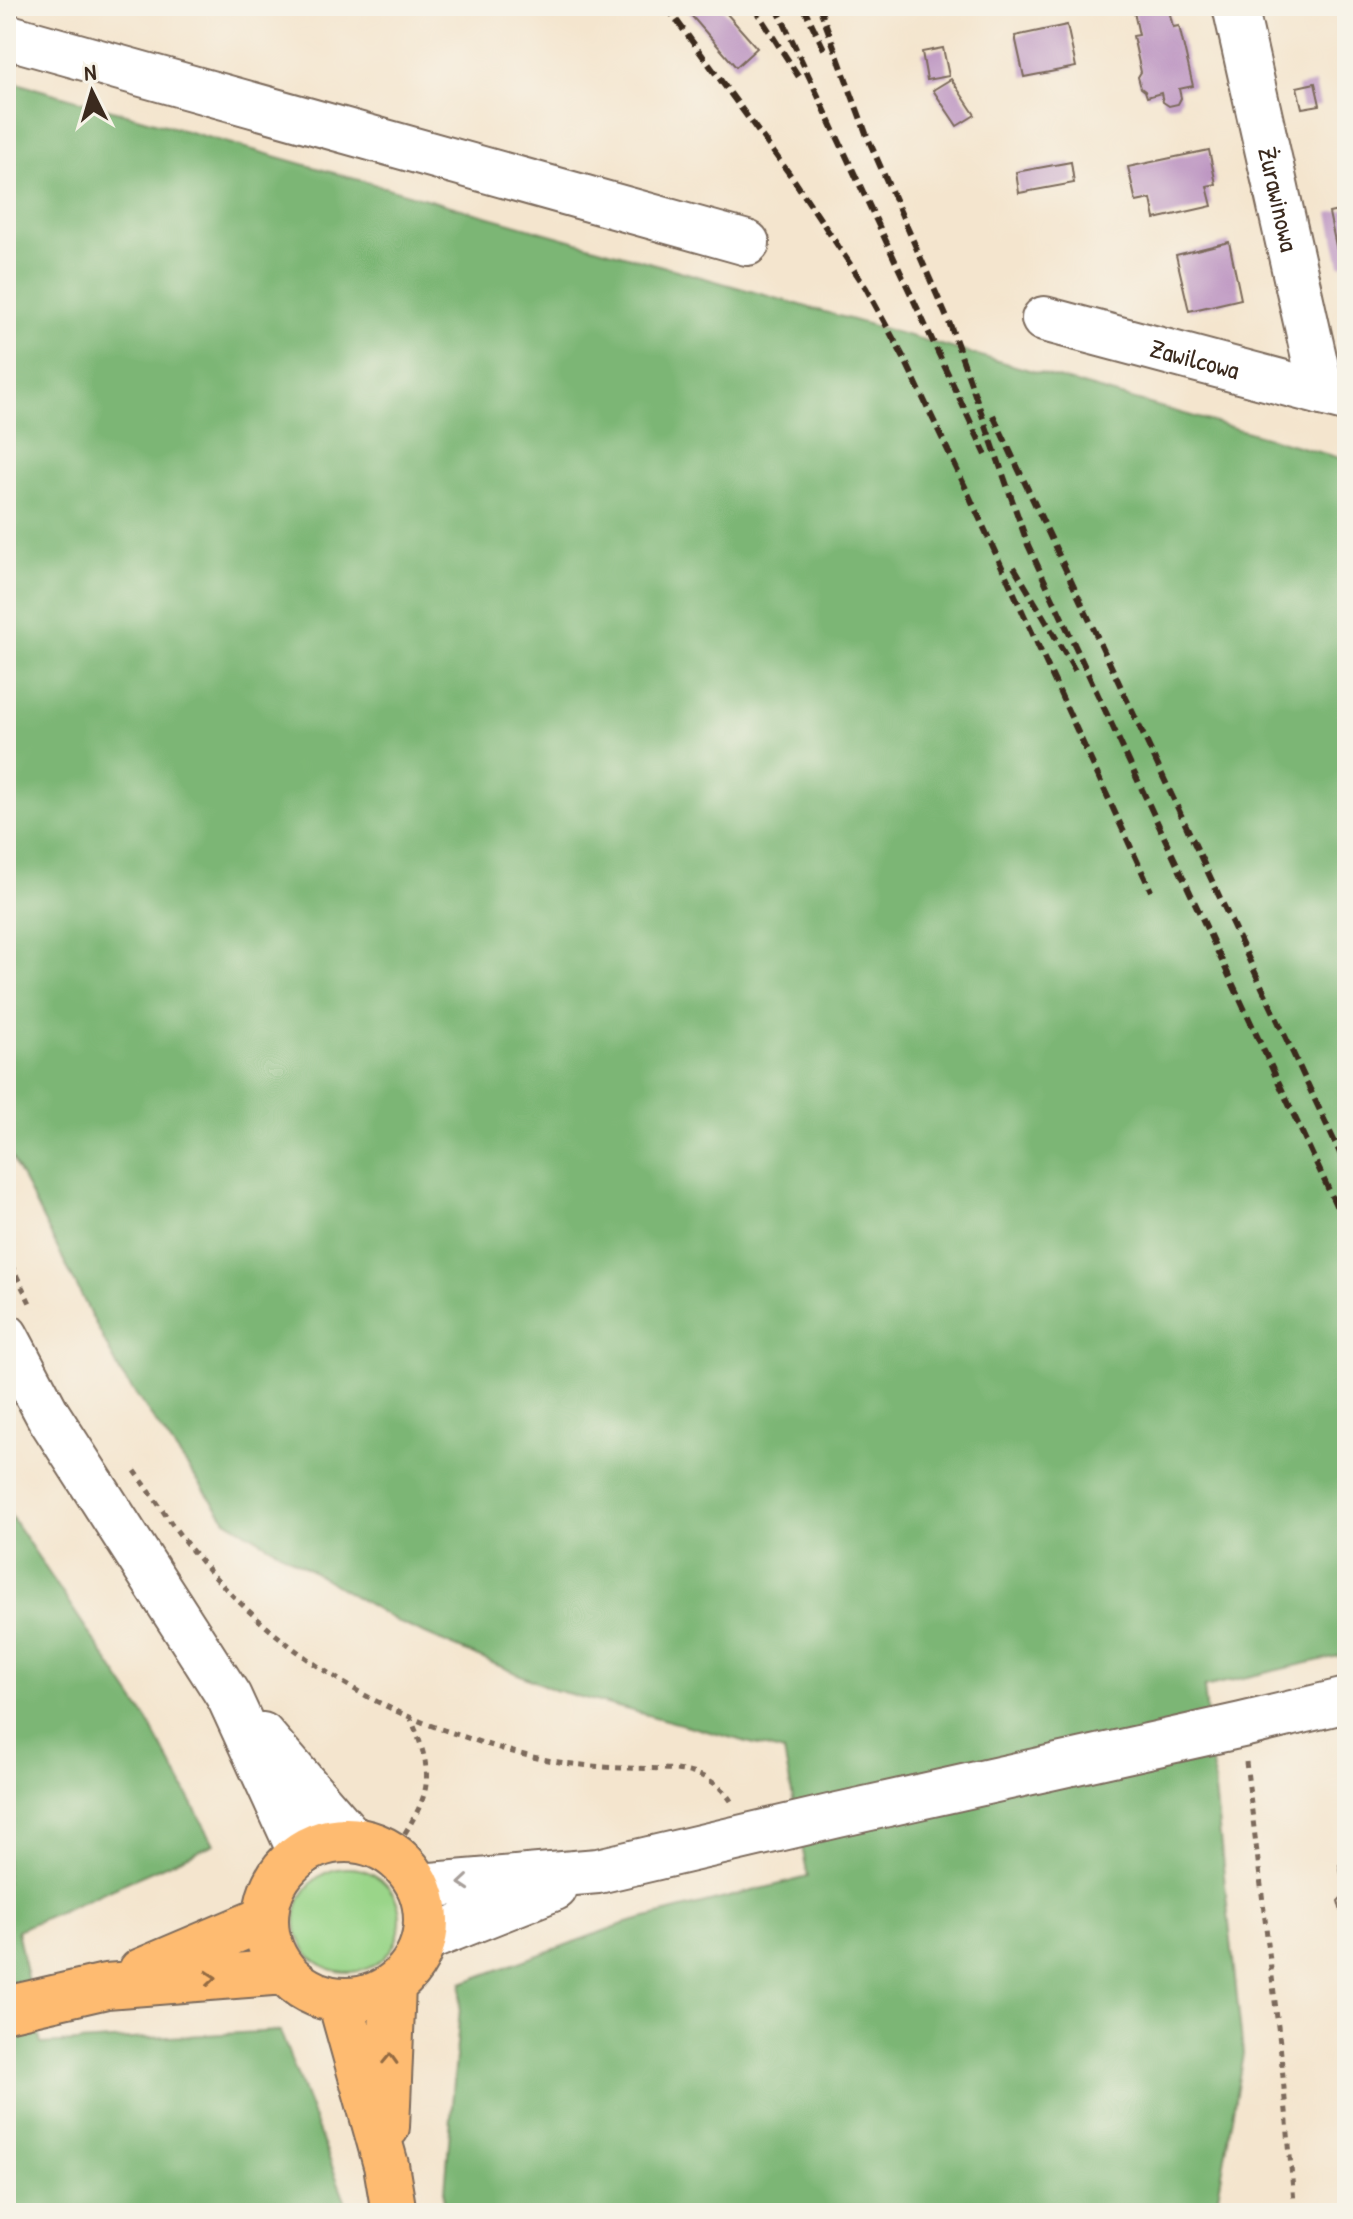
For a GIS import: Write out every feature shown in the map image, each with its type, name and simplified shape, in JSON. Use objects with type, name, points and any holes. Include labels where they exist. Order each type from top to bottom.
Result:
[{"type":"main road","points":[[326,1842],[388,1860],[427,1913],[424,1940],[413,1966],[393,1986],[368,1997],[340,2001],[319,1996],[300,1986],[285,1972],[270,1947],[266,1918],[271,1893],[283,1871],[301,1854],[326,1842]]},
{"type":"main road","points":[[106,1986],[266,1918]]},
{"type":"main road","points":[[6,2009],[106,1986],[285,1972]]},
{"type":"main road","points":[[386,2165],[393,1986]]},
{"type":"main road","points":[[340,2001],[386,2165],[394,2213]]},
{"type":"street","name":"Żurawinowa","points":[[1235,6],[1334,396]]},
{"type":"street","points":[[6,36],[747,243]]},
{"type":"street","name":"Zawilcowa","points":[[1044,319],[1334,396]]},
{"type":"street","points":[[19,1321],[48,1415],[229,1697],[301,1854]]},
{"type":"street","points":[[229,1697],[388,1860],[598,1871]]},
{"type":"street","points":[[424,1940],[598,1871],[1347,1700]]},
{"type":"path","points":[[6,1254],[19,1321]]},
{"type":"path","points":[[133,1468],[194,1554],[241,1603],[307,1659],[411,1718],[444,1731],[535,1757],[567,1763],[686,1772],[714,1783]]},
{"type":"path","points":[[388,1860],[422,1803],[428,1783],[424,1751],[411,1718]]},
{"type":"path","points":[[1242,1725],[1280,2043],[1295,2213]]},
{"type":"green space","points":[[6,80],[1347,460],[1347,1654],[1204,1687],[1243,2054],[1215,2213],[412,2213],[444,2203],[462,1983],[623,1924],[808,1877],[784,1752],[555,1690],[400,1623],[226,1520],[121,1374],[6,1146]]},
{"type":"green space","points":[[6,1509],[148,1721],[214,1844],[17,1930],[41,2044],[280,2031],[350,2213],[6,2213]]},
{"type":"green space","points":[[348,1868],[368,1872],[385,1883],[396,1900],[400,1920],[396,1940],[385,1957],[368,1968],[348,1972],[328,1968],[311,1957],[300,1940],[296,1920],[300,1900],[311,1883],[328,1872]]},
{"type":"building","points":[[683,6],[720,6],[757,48],[736,67]]},
{"type":"building","points":[[1168,6],[1173,27],[1179,26],[1193,86],[1179,89],[1181,98],[1178,104],[1169,106],[1163,102],[1161,93],[1147,97],[1141,88],[1138,77],[1141,72],[1133,36],[1139,35],[1134,12]]},
{"type":"building","points":[[1067,25],[1076,67],[1024,77],[1015,36]]},
{"type":"building","points":[[943,48],[949,76],[927,80],[922,52]]},
{"type":"building","points":[[951,79],[975,115],[957,126],[933,90]]},
{"type":"building","points":[[1315,83],[1320,105],[1302,108],[1297,87]]},
{"type":"building","points":[[1209,150],[1216,184],[1207,186],[1212,206],[1155,219],[1151,199],[1136,202],[1128,167]]},
{"type":"building","points":[[1071,162],[1074,183],[1019,193],[1016,172]]},
{"type":"building","points":[[1347,209],[1347,264],[1340,265],[1329,213]]},
{"type":"building","points":[[1229,242],[1241,299],[1189,311],[1176,255]]},
{"type":"building","points":[[1347,1863],[1347,1916],[1341,1912],[1338,1901],[1345,1894],[1339,1865]]},
{"type":"railway","points":[[666,6],[794,180],[866,288],[906,362],[961,478],[1151,891]]},
{"type":"railway","points":[[753,6],[799,77]]},
{"type":"railway","points":[[776,6],[986,455]]},
{"type":"railway","points":[[803,6],[826,53]]},
{"type":"railway","points":[[819,6],[867,136],[951,327],[1028,545],[1347,1229]]},
{"type":"railway","points":[[993,415],[1347,1168]]},
{"type":"railway","points":[[1014,567],[1077,674]]}]
